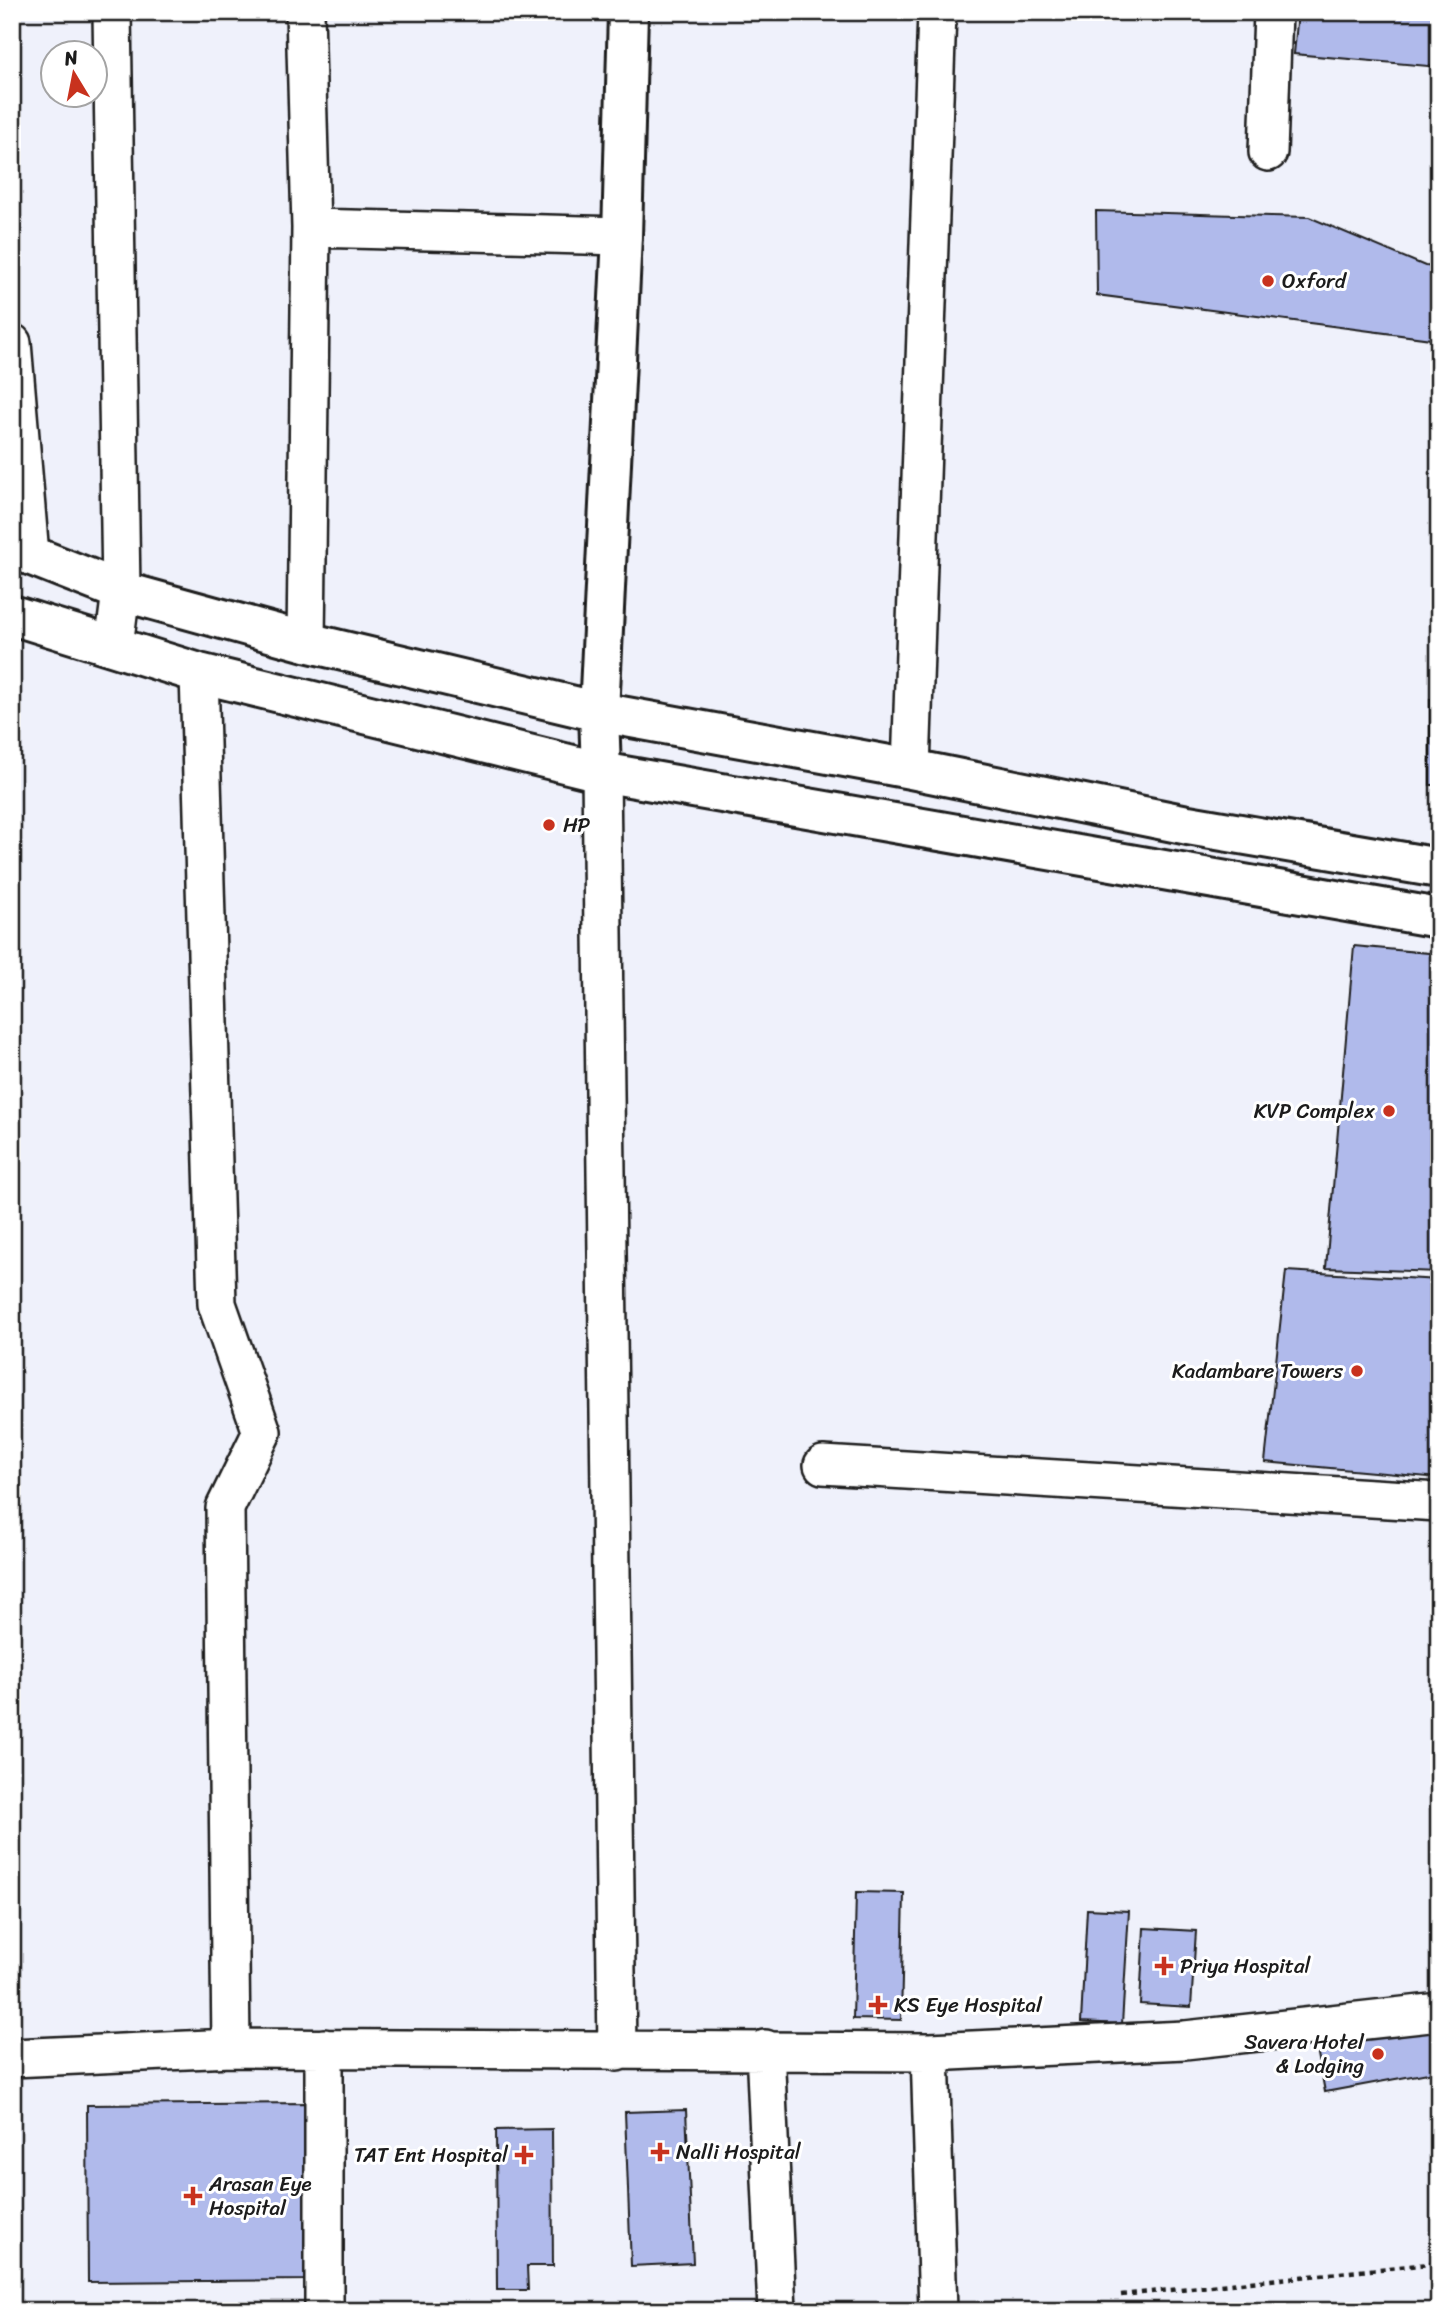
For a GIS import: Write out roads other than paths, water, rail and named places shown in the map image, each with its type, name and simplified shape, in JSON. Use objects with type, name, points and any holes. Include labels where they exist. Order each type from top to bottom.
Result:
[{"type":"main road","points":[[601,772],[599,712],[622,236],[628,12]]},
{"type":"main road","points":[[21,551],[121,591],[306,642],[599,712],[911,769],[1188,825],[1439,868]]},
{"type":"main road","points":[[12,615],[199,673],[601,772],[1439,918]]},
{"type":"street","points":[[113,12],[121,591],[114,646]]},
{"type":"street","points":[[306,12],[311,228],[306,642]]},
{"type":"street","points":[[911,769],[937,12]]},
{"type":"street","points":[[1268,152],[1273,12]]},
{"type":"street","points":[[311,228],[622,236]]},
{"type":"street","points":[[12,343],[21,551]]},
{"type":"street","points":[[199,673],[217,1304],[262,1432],[225,1508],[231,2048]]},
{"type":"street","points":[[601,772],[617,2052]]},
{"type":"street","points":[[822,1465],[1439,1502]]},
{"type":"street","points":[[12,2058],[231,2048],[930,2052],[1185,2040],[1439,2012]]},
{"type":"street","points":[[324,2049],[324,2311]]},
{"type":"street","points":[[765,2049],[777,2311]]},
{"type":"street","points":[[930,2052],[938,2311]]},
{"type":"place","name":"Oxford","points":[[1268,281]]},
{"type":"place","name":"HP","points":[[549,825]]},
{"type":"place","name":"KVP Complex","points":[[1389,1111]]},
{"type":"place","name":"Kadambare Towers","points":[[1357,1371]]},
{"type":"place","name":"Priya Hospital","points":[[1164,1966]]},
{"type":"place","name":"KS Eye Hospital","points":[[878,2005]]},
{"type":"place","name":"Savera Hotel & Lodging","points":[[1378,2054]]},
{"type":"place","name":"Nalli Hospital","points":[[660,2152]]},
{"type":"place","name":"TAT Ent Hospital","points":[[524,2155]]},
{"type":"place","name":"Arasan Eye Hospital","points":[[193,2196]]}]
